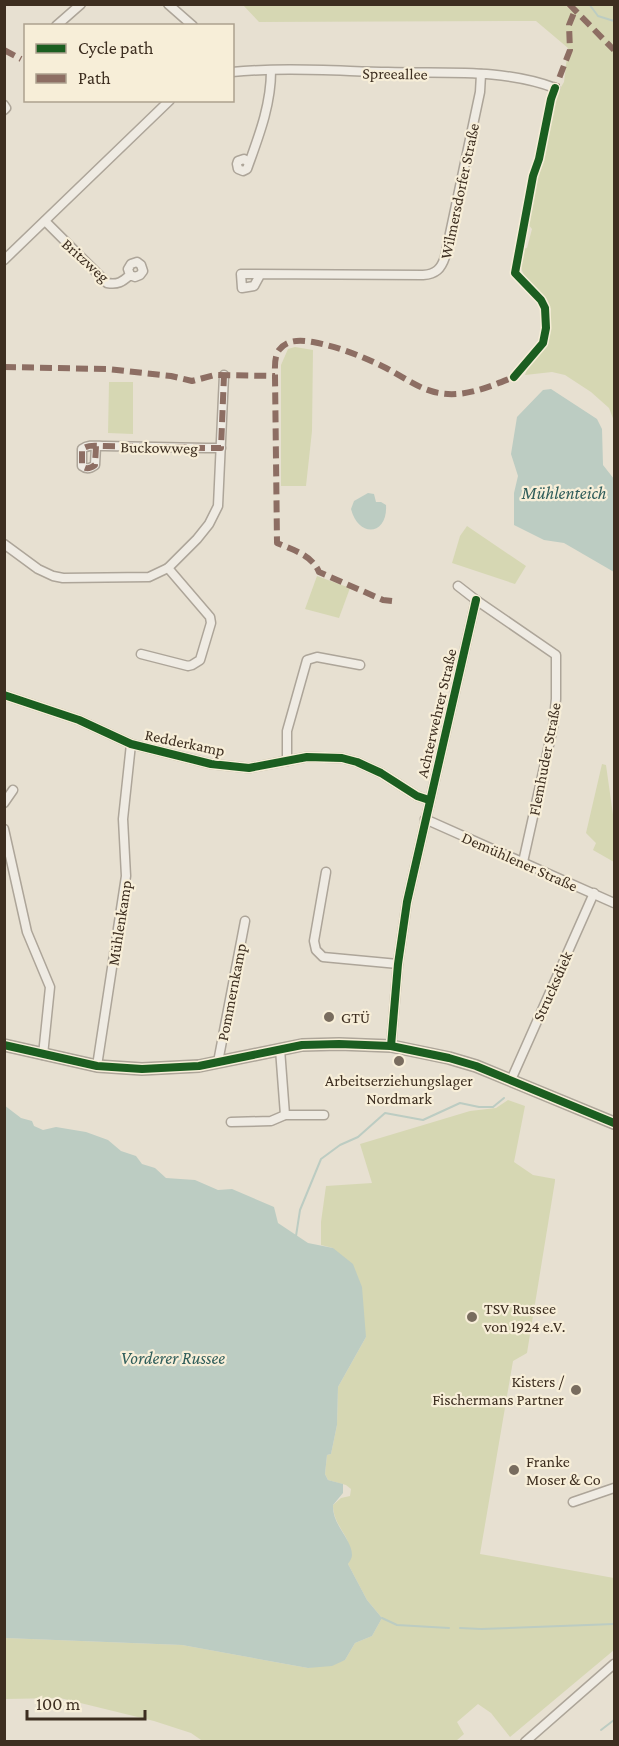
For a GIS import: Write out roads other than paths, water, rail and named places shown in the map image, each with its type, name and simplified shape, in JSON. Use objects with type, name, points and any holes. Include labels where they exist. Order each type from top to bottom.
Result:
[{"type":"street","points":[[67,21],[81,4]]},
{"type":"street","points":[[168,4],[191,24]]},
{"type":"street","points":[[248,162],[255,150],[267,110],[271,71]]},
{"type":"street","name":"Spreeallee","points":[[234,72],[481,74],[518,77],[555,88]]},
{"type":"street","name":"Wilmersdorfer Straße","points":[[260,275],[278,273],[423,275],[432,274],[440,269],[445,257],[462,180],[480,92],[481,74]]},
{"type":"street","points":[[4,260],[168,102]]},
{"type":"street","points":[[4,105],[6,108],[4,110]]},
{"type":"street","name":"Britzweg","points":[[45,221],[106,283],[116,285],[130,275]]},
{"type":"street","points":[[4,544],[46,573],[63,578],[141,579],[155,576],[168,568],[209,524],[215,512],[219,497],[224,375]]},
{"type":"street","name":"Buckowweg","points":[[96,446],[221,448]]},
{"type":"street","points":[[141,654],[188,666],[201,660],[211,623],[210,617],[168,568]]},
{"type":"street","points":[[458,586],[476,600]]},
{"type":"street","name":"Flemhuder Straße","points":[[476,600],[556,655],[556,699],[553,727],[523,862]]},
{"type":"street","name":"Achterwehrer Straße","points":[[392,1046],[398,964],[407,902],[424,819],[476,600]]},
{"type":"street","points":[[286,761],[287,731],[307,660],[317,657],[360,665]]},
{"type":"street","name":"Redderkamp","points":[[4,695],[79,720],[131,744],[211,764],[249,768],[306,757],[328,757],[357,762],[381,773],[417,796],[429,800]]},
{"type":"street","name":"Mühlenkamp","points":[[97,1066],[126,876],[123,819],[131,744]]},
{"type":"street","points":[[4,802],[13,790]]},
{"type":"street","name":"Demühlener Straße","points":[[424,819],[615,903]]},
{"type":"street","points":[[4,829],[27,932],[50,987],[43,1055]]},
{"type":"street","points":[[326,872],[314,940],[316,950],[323,957],[398,964]]},
{"type":"street","name":"Strucksdiek","points":[[511,1080],[594,893]]},
{"type":"street","name":"Pommernkamp","points":[[218,1062],[245,921]]},
{"type":"street","points":[[4,1045],[97,1066],[142,1069],[180,1068],[302,1045],[392,1046],[449,1058],[511,1080],[578,1110],[615,1123]]},
{"type":"street","points":[[280,1049],[285,1116]]},
{"type":"street","points":[[231,1122],[271,1121],[285,1116],[324,1115]]},
{"type":"street","points":[[573,1502],[615,1488]]},
{"type":"street","points":[[525,1742],[615,1664]]},
{"type":"water","name":"Mühlenteich","points":[[551,389],[597,419],[602,429],[603,465],[614,479],[614,572],[564,543],[544,540],[514,525],[514,493],[518,476],[511,454],[517,417],[543,390]]},
{"type":"water","points":[[368,493],[374,494],[376,502],[386,505],[382,522],[372,530],[360,525],[351,509],[354,501]]},
{"type":"water","name":"Vorderer Russee","points":[[4,1105],[43,1130],[56,1127],[86,1132],[108,1140],[121,1151],[136,1156],[142,1164],[155,1168],[166,1178],[195,1180],[218,1190],[232,1189],[274,1207],[278,1223],[308,1243],[333,1248],[353,1264],[362,1287],[366,1337],[338,1387],[337,1425],[331,1454],[327,1455],[325,1474],[328,1480],[343,1484],[343,1493],[333,1505],[336,1519],[351,1549],[352,1556],[348,1564],[367,1600],[382,1618],[372,1636],[355,1643],[345,1660],[332,1666],[308,1668],[182,1645],[5,1638]]},
{"type":"waterway","points":[[589,4],[598,16],[614,21]]},
{"type":"waterway","points":[[296,1236],[300,1210],[321,1159],[340,1145],[358,1137],[385,1113],[423,1120],[460,1103],[493,1107],[504,1098]]},
{"type":"waterway","points":[[382,1618],[397,1625],[449,1628]]},
{"type":"waterway","points":[[460,1628],[614,1624]]},
{"type":"waterway","points":[[601,1730],[614,1720]]},
{"type":"place","name":"GTÜ","points":[[329,1017]]},
{"type":"place","name":"Arbeitserziehungslager Nordmark","points":[[399,1061]]},
{"type":"place","name":"TSV Russee von 1924 e.V.","points":[[472,1317]]},
{"type":"place","name":"Kisters / Fischermans Partner","points":[[576,1390]]},
{"type":"place","name":"Franke Moser & Co","points":[[514,1470]]}]
